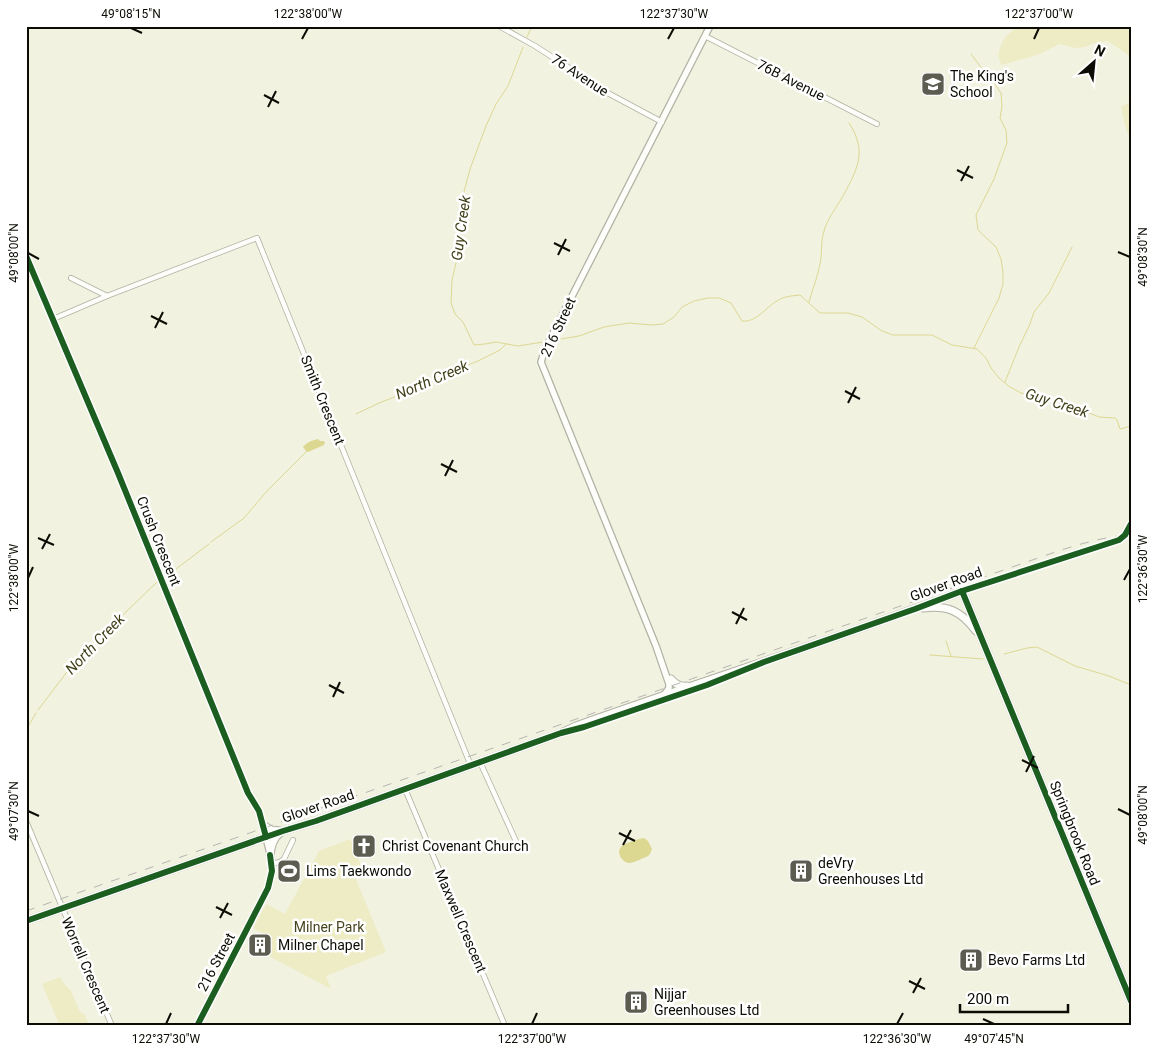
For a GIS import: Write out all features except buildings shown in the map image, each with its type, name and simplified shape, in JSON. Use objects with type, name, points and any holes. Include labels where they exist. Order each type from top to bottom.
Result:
[{"type":"highway","name":"Glover Road","points":[[26,922],[584,727],[702,682],[764,662],[962,591]]},
{"type":"highway","name":"Springbrook Road","points":[[962,591],[1131,1001]]},
{"type":"highway","points":[[915,609],[940,608],[958,613],[970,623],[985,646]]},
{"type":"highway","name":"Glover Road","points":[[668,695],[707,685],[764,662]]},
{"type":"highway","points":[[671,679],[675,684],[684,686],[702,682]]},
{"type":"highway","points":[[263,825],[271,830],[282,831]]},
{"type":"highway","points":[[270,855],[272,844],[282,831]]},
{"type":"main road","name":"216 Street","points":[[668,695],[669,684],[656,646],[541,362],[545,349],[710,26]]},
{"type":"main road","name":"Crush Crescent","points":[[26,256],[118,473],[245,787],[259,811],[266,837]]},
{"type":"main road","name":"Glover Road","points":[[962,591],[1119,540],[1125,535],[1131,524]]},
{"type":"main road","points":[[656,646],[673,686],[668,695]]},
{"type":"main road","name":"216 Street","points":[[197,1026],[268,888],[272,864],[266,837]]},
{"type":"street","name":"76 Avenue","points":[[499,26],[574,70],[589,83],[662,122]]},
{"type":"street","name":"76B Avenue","points":[[705,36],[877,124]]},
{"type":"street","name":"Smith Crescent","points":[[54,319],[107,296],[256,238],[471,766]]},
{"type":"street","points":[[71,278],[107,296]]},
{"type":"street","points":[[480,762],[519,848]]},
{"type":"street","name":"Maxwell Crescent","points":[[405,789],[504,1026]]},
{"type":"street","name":"Worrell Crescent","points":[[26,821],[112,1026]]},
{"type":"street","points":[[272,864],[284,859],[293,840]]},
{"type":"green space","points":[[1021,26],[1127,26],[1131,30],[1131,57],[1108,41],[1075,48],[1060,44],[1037,55],[1001,65],[999,54],[1001,44],[1009,33]]},
{"type":"green space","points":[[1131,101],[1131,139],[1126,129],[1121,107]]},
{"type":"green space","name":"Milner Park","points":[[350,839],[362,868],[353,872],[386,952],[326,976],[331,989],[265,954],[272,939],[253,928],[266,904],[285,914],[319,851]]},
{"type":"green space","points":[[60,977],[71,991],[80,1012],[84,1014],[90,1026],[60,1026],[42,984]]},
{"type":"shaded area","points":[[318,439],[325,442],[324,445],[308,452],[303,447],[306,444]]},
{"type":"shaded area","points":[[644,838],[652,849],[648,856],[631,863],[622,859],[619,854],[621,847]]},
{"type":"waterway","name":"Guy Creek","points":[[527,37],[532,26]]},
{"type":"waterway","name":"Guy Creek","points":[[523,47],[508,86],[496,104],[486,126],[470,169],[464,192],[461,242],[452,280],[451,303],[455,314],[463,322],[474,345],[496,342],[518,346],[543,342]]},
{"type":"waterway","points":[[971,54],[1001,93],[1002,106],[1000,118],[1006,130],[1007,143],[994,179],[976,215],[978,230],[996,247],[1001,259],[1003,284],[999,298],[974,348]]},
{"type":"waterway","points":[[809,302],[820,264],[825,227],[849,185],[858,160],[858,142],[849,123]]},
{"type":"waterway","points":[[1005,382],[1034,312],[1049,293],[1072,247]]},
{"type":"waterway","name":"Guy Creek","points":[[555,340],[579,336],[604,327],[629,323],[663,324],[674,317],[682,307],[694,301],[708,298],[719,298],[731,303],[742,321],[747,321],[752,320],[780,299],[800,295],[820,313],[848,313],[862,317],[882,331],[893,335],[932,335],[952,345],[977,349],[986,358],[999,378],[1021,393],[1044,397],[1099,417],[1115,418],[1120,429],[1131,426]]},
{"type":"waterway","name":"North Creek","points":[[356,414],[415,389],[457,367],[478,361],[500,350],[506,344]]},
{"type":"waterway","name":"North Creek","points":[[211,542],[244,518],[267,491],[307,451]]},
{"type":"waterway","name":"North Creek","points":[[164,578],[209,544]]},
{"type":"waterway","name":"North Creek","points":[[38,710],[76,660],[157,582]]},
{"type":"waterway","points":[[946,641],[951,656]]},
{"type":"waterway","points":[[1004,654],[1037,647],[1075,666],[1131,685]]},
{"type":"waterway","points":[[930,655],[983,659]]},
{"type":"waterway","name":"North Creek","points":[[26,730],[36,713]]},
{"type":"railway","points":[[26,911],[1061,550],[1104,538],[1131,535]]},
{"type":"cycle path","points":[[26,256],[118,473],[248,793],[259,811],[266,837]]},
{"type":"cycle path","points":[[26,921],[316,821],[561,733],[707,685],[764,662],[962,591],[1119,540],[1125,535],[1131,524]]},
{"type":"cycle path","points":[[962,591],[1131,1001]]},
{"type":"cycle path","points":[[197,1026],[268,888],[272,871],[270,855]]},
{"type":"place","name":"The King's School","points":[[933,84]]},
{"type":"place","name":"Christ Covenant Church","points":[[364,846]]},
{"type":"place","name":"Lims Taekwondo","points":[[289,871]]},
{"type":"place","name":"deVry Greenhouses Ltd","points":[[801,871]]},
{"type":"place","name":"Milner Chapel","points":[[260,945]]},
{"type":"place","name":"Bevo Farms Ltd","points":[[971,960]]},
{"type":"place","name":"Nijjar Greenhouses Ltd","points":[[636,1002]]}]
